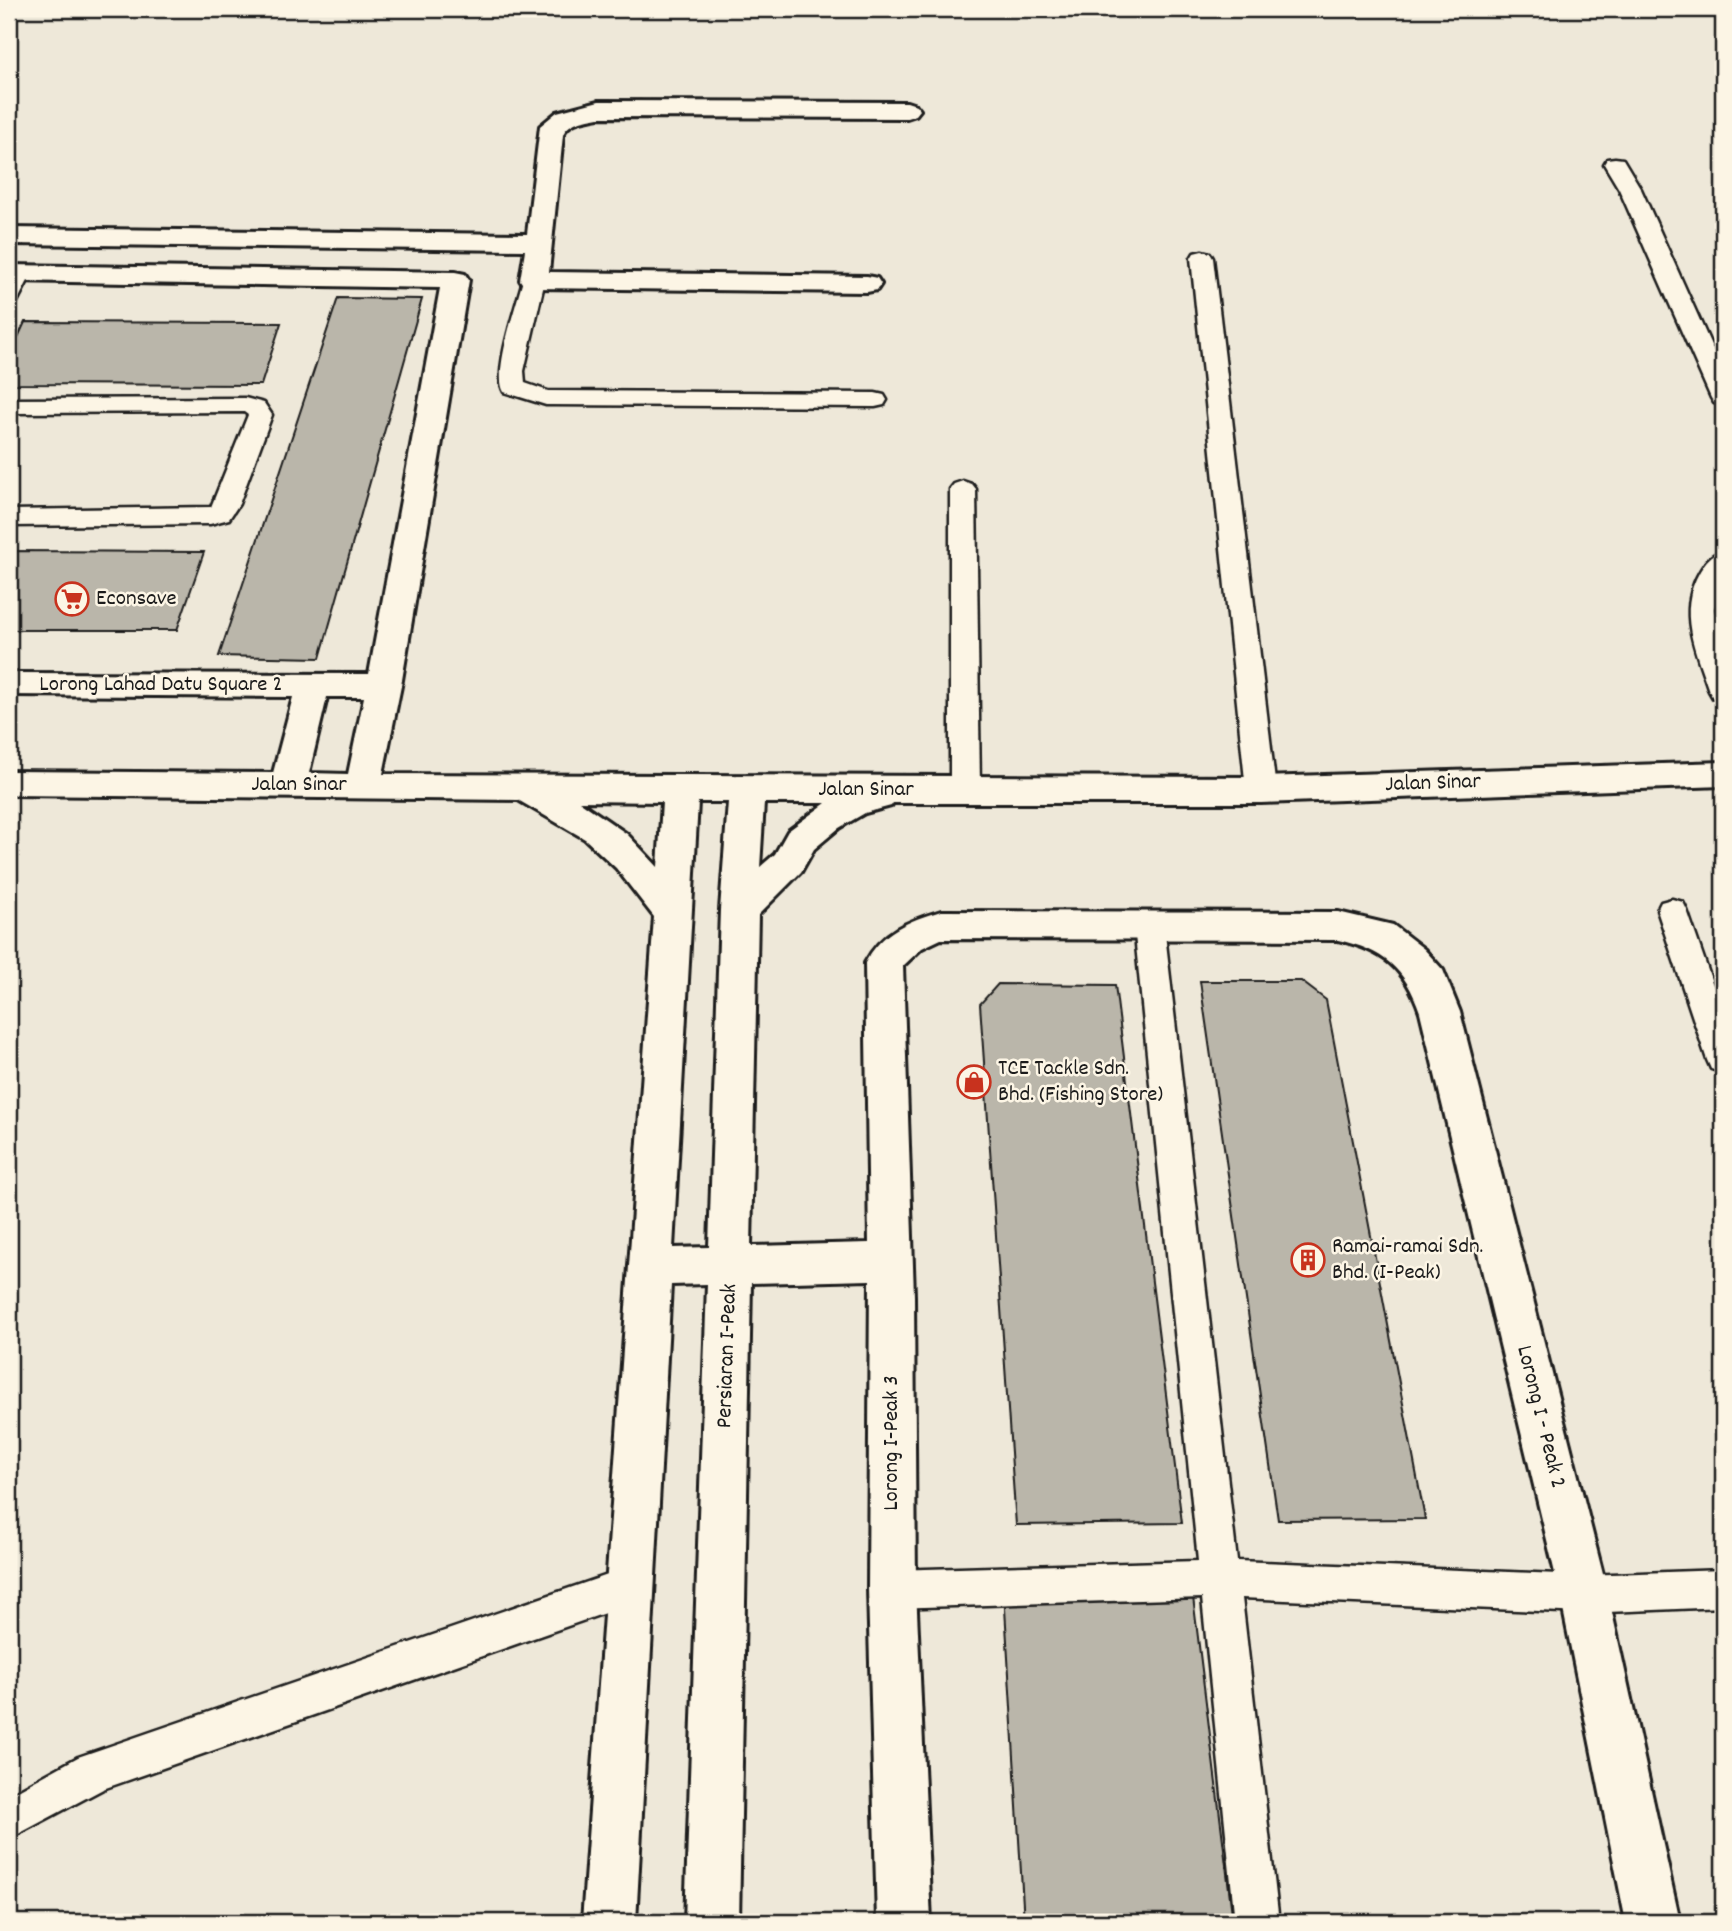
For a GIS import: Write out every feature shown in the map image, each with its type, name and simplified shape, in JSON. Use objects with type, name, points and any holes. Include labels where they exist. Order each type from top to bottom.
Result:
[{"type":"street","points":[[867,284],[534,280],[552,125],[566,117],[600,110],[907,110]]},
{"type":"street","points":[[9,236],[465,239],[540,242]]},
{"type":"street","points":[[363,785],[384,686],[455,280],[465,239]]},
{"type":"street","points":[[13,281],[455,280]]},
{"type":"street","name":"Lorong Lahad Datu Square 2","points":[[9,684],[384,686]]},
{"type":"street","points":[[288,785],[313,686]]},
{"type":"street","name":"Jalan Sinar","points":[[9,783],[363,785],[514,789],[1261,790],[1723,774]]},
{"type":"street","points":[[514,789],[563,806],[597,826],[623,849],[674,916]]},
{"type":"street","points":[[609,1922],[681,789]]},
{"type":"street","points":[[739,910],[788,863],[802,840],[826,818],[854,803],[911,789]]},
{"type":"street","name":"Persiaran I-Peak","points":[[712,1922],[739,910],[747,790]]},
{"type":"street","name":"Lorong I-Peak 3","points":[[904,1922],[892,1589],[891,1261],[884,963],[898,945],[915,932],[941,925],[1149,925]]},
{"type":"street","name":"Lorong I - Peak 2","points":[[1149,925],[1338,926],[1380,935],[1410,959],[1429,980],[1440,1012],[1584,1594],[1653,1922]]},
{"type":"street","points":[[652,1266],[891,1261]]},
{"type":"lane","points":[[1615,164],[1630,189],[1723,398]]},
{"type":"lane","points":[[1202,258],[1261,790]]},
{"type":"lane","points":[[534,280],[512,371],[513,387],[524,391],[545,398],[875,400]]},
{"type":"lane","points":[[9,406],[245,405],[255,408],[260,415],[226,504],[220,513],[210,516],[9,518]]},
{"type":"lane","points":[[963,489],[965,789]]},
{"type":"lane","points":[[1723,559],[1717,564],[1704,594],[1700,615],[1723,691]]},
{"type":"lane","points":[[1672,910],[1723,1060]]},
{"type":"lane","points":[[1149,925],[1257,1922]]},
{"type":"lane","points":[[892,1589],[1218,1578],[1584,1594],[1723,1588]]},
{"type":"lane","points":[[9,1818],[93,1772],[631,1586]]},
{"type":"building","points":[[338,298],[422,299],[320,658],[219,656]]},
{"type":"building","points":[[25,322],[281,323],[261,385],[9,384],[9,357]]},
{"type":"building","points":[[9,551],[204,552],[177,630],[9,630]]},
{"type":"building","name":"Ramai-ramai Sdn. Bhd. (I-Peak)","points":[[1200,981],[1301,981],[1326,1000],[1425,1519],[1278,1520]]},
{"type":"building","points":[[998,984],[1115,985],[1182,1523],[1016,1525],[980,1004]]},
{"type":"building","points":[[1192,1589],[1233,1922],[1024,1922],[1004,1592]]},
{"type":"place","name":"Econsave","points":[[72,599]]},
{"type":"place","name":"TCE Tackle Sdn. Bhd. (Fishing Store)","points":[[974,1082]]},
{"type":"place","name":"Ramai-ramai Sdn. Bhd. (I-Peak)","points":[[1308,1260]]}]
